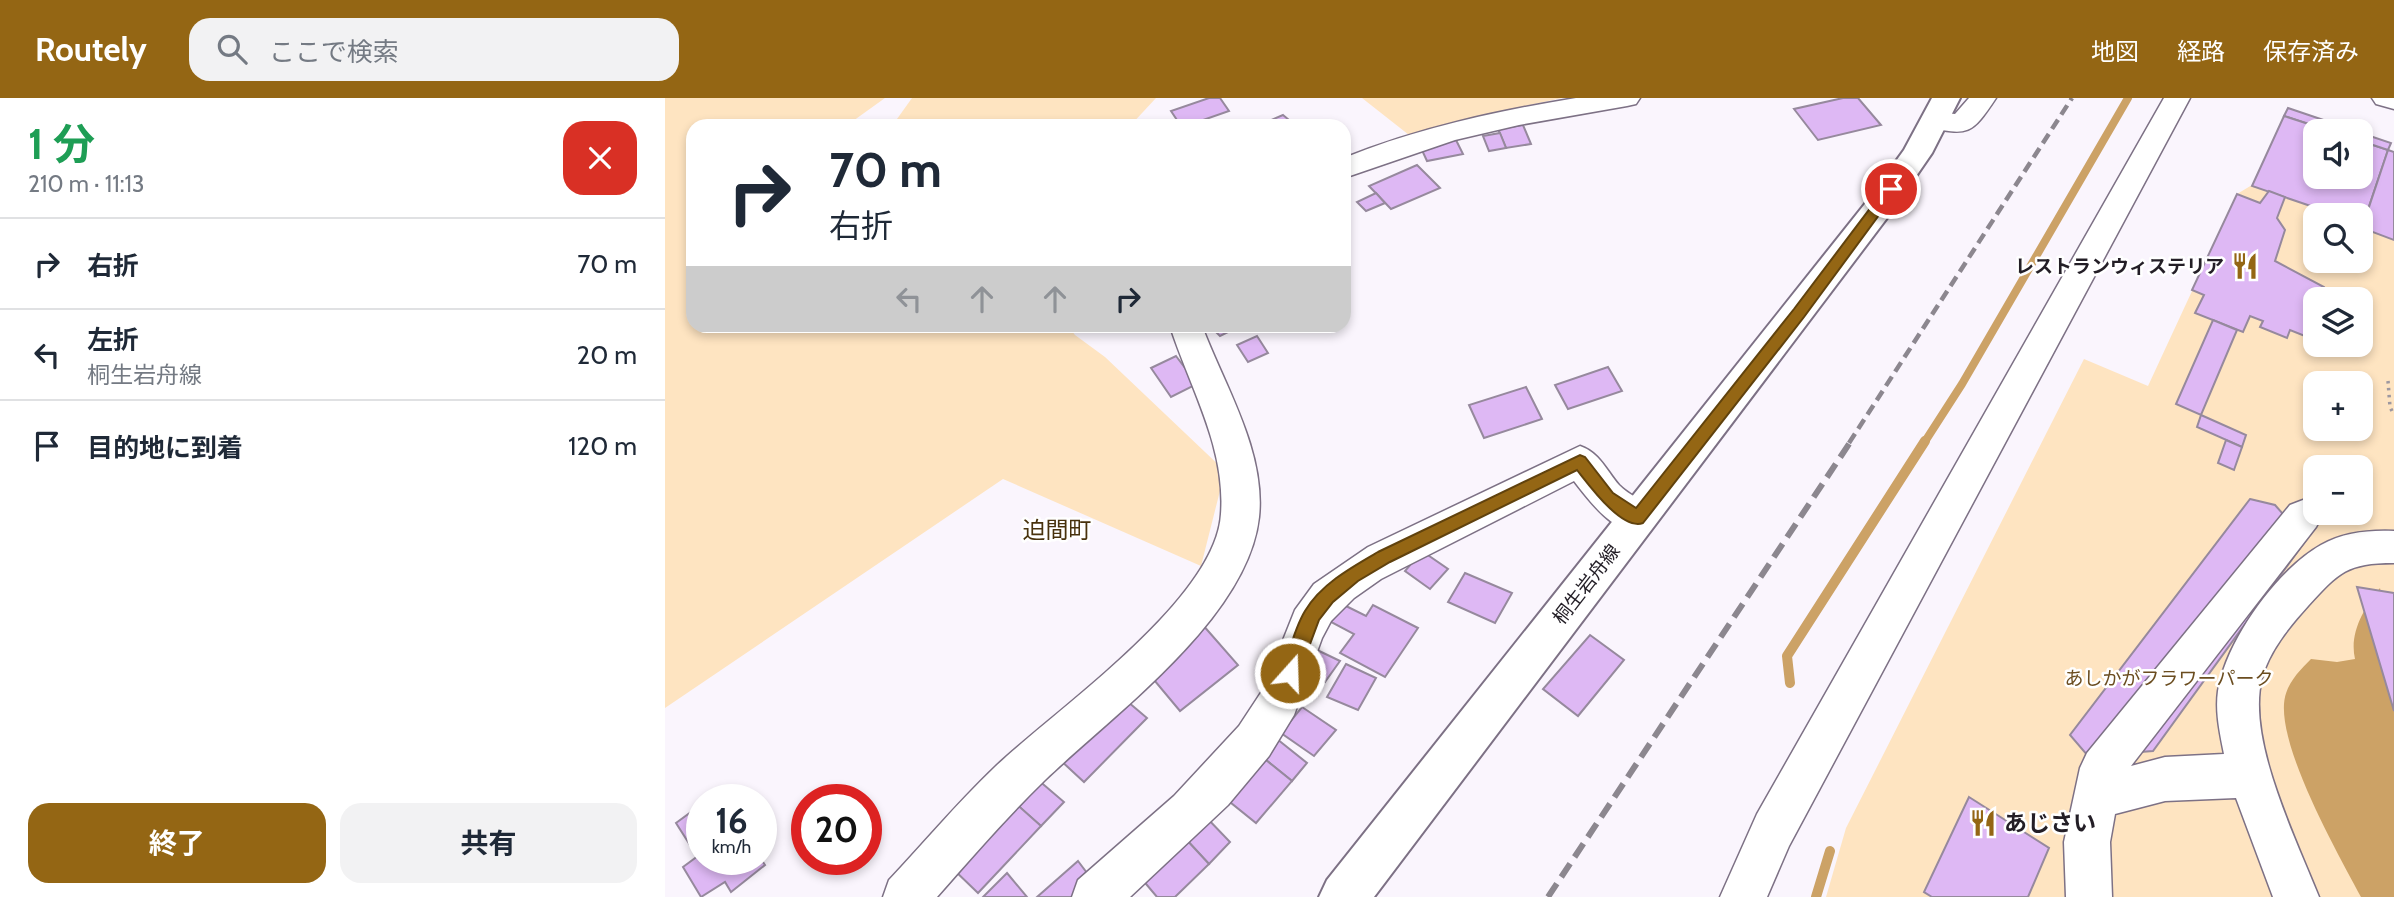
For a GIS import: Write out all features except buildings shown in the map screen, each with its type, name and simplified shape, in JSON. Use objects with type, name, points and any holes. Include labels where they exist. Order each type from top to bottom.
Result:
[{"type":"main road","name":"桐生岩舟線","points":[[1344,897],[1879,207],[1917,153],[1940,109]]},
{"type":"street","points":[[1351,166],[1375,155],[1480,124],[1627,98]]},
{"type":"street","points":[[1940,109],[1962,124],[1983,98]]},
{"type":"street","points":[[1742,897],[1773,830],[2177,98]]},
{"type":"street","points":[[2385,98],[2394,101]]},
{"type":"street","points":[[907,897],[1010,782],[1158,648],[1217,578],[1233,548],[1240,519],[1240,478],[1232,440],[1189,333]]},
{"type":"street","points":[[1095,897],[1217,785],[1247,752],[1283,694],[1312,615],[1327,597],[1352,576],[1384,557],[1580,461],[1608,498],[1638,518]]},
{"type":"street","points":[[2089,897],[2087,842],[2102,768],[2298,508],[2318,534],[2339,553]]},
{"type":"street","points":[[2296,897],[2251,775],[2238,706],[2246,663],[2269,621],[2313,573],[2339,553],[2361,546],[2394,547]]},
{"type":"street","points":[[2097,797],[2165,779],[2251,775]]},
{"type":"path","points":[[2388,381],[2390,407],[2394,415]]},
{"type":"green space","points":[[665,98],[885,98],[856,119],[686,119],[686,333],[1073,333],[1105,357],[1225,471],[1201,566],[1003,479],[665,708]]},
{"type":"green space","points":[[912,98],[1156,98],[1136,119],[897,119]]},
{"type":"green space","points":[[1362,98],[1562,98],[1409,135]]},
{"type":"green space","name":"あしかがフラワーパーク","points":[[2288,108],[2321,119],[2303,119],[2303,189],[2373,189],[2373,137],[2391,143],[2388,150],[2394,152],[2394,897],[1826,897],[1846,828],[2084,359],[2148,386],[2237,194],[2252,185]]},
{"type":"shaded area","points":[[2380,588],[2394,663],[2394,897],[2361,897],[2325,829],[2301,775],[2285,725],[2284,704],[2290,685],[2311,659],[2337,662],[2355,659],[2354,640],[2359,621]]},
{"type":"waterway","points":[[1924,443],[1962,384],[2128,98]]},
{"type":"waterway","points":[[1790,683],[1787,656],[1925,441]]},
{"type":"waterway","points":[[1816,897],[1830,851]]},
{"type":"railway","points":[[1849,443],[2072,98]]},
{"type":"railway","points":[[1548,897],[1851,441]]},
{"type":"place","name":"レストランウィステリア","points":[[2245,266]]},
{"type":"place","name":"あじさい","points":[[1983,823]]},
{"type":"district","name":"迫間町","points":[[1057,530]]},
{"type":"route","points":[[1290,673],[1312,615],[1327,597],[1352,576],[1384,557],[1580,461],[1608,498],[1638,518],[1799,313],[1891,189]]}]
